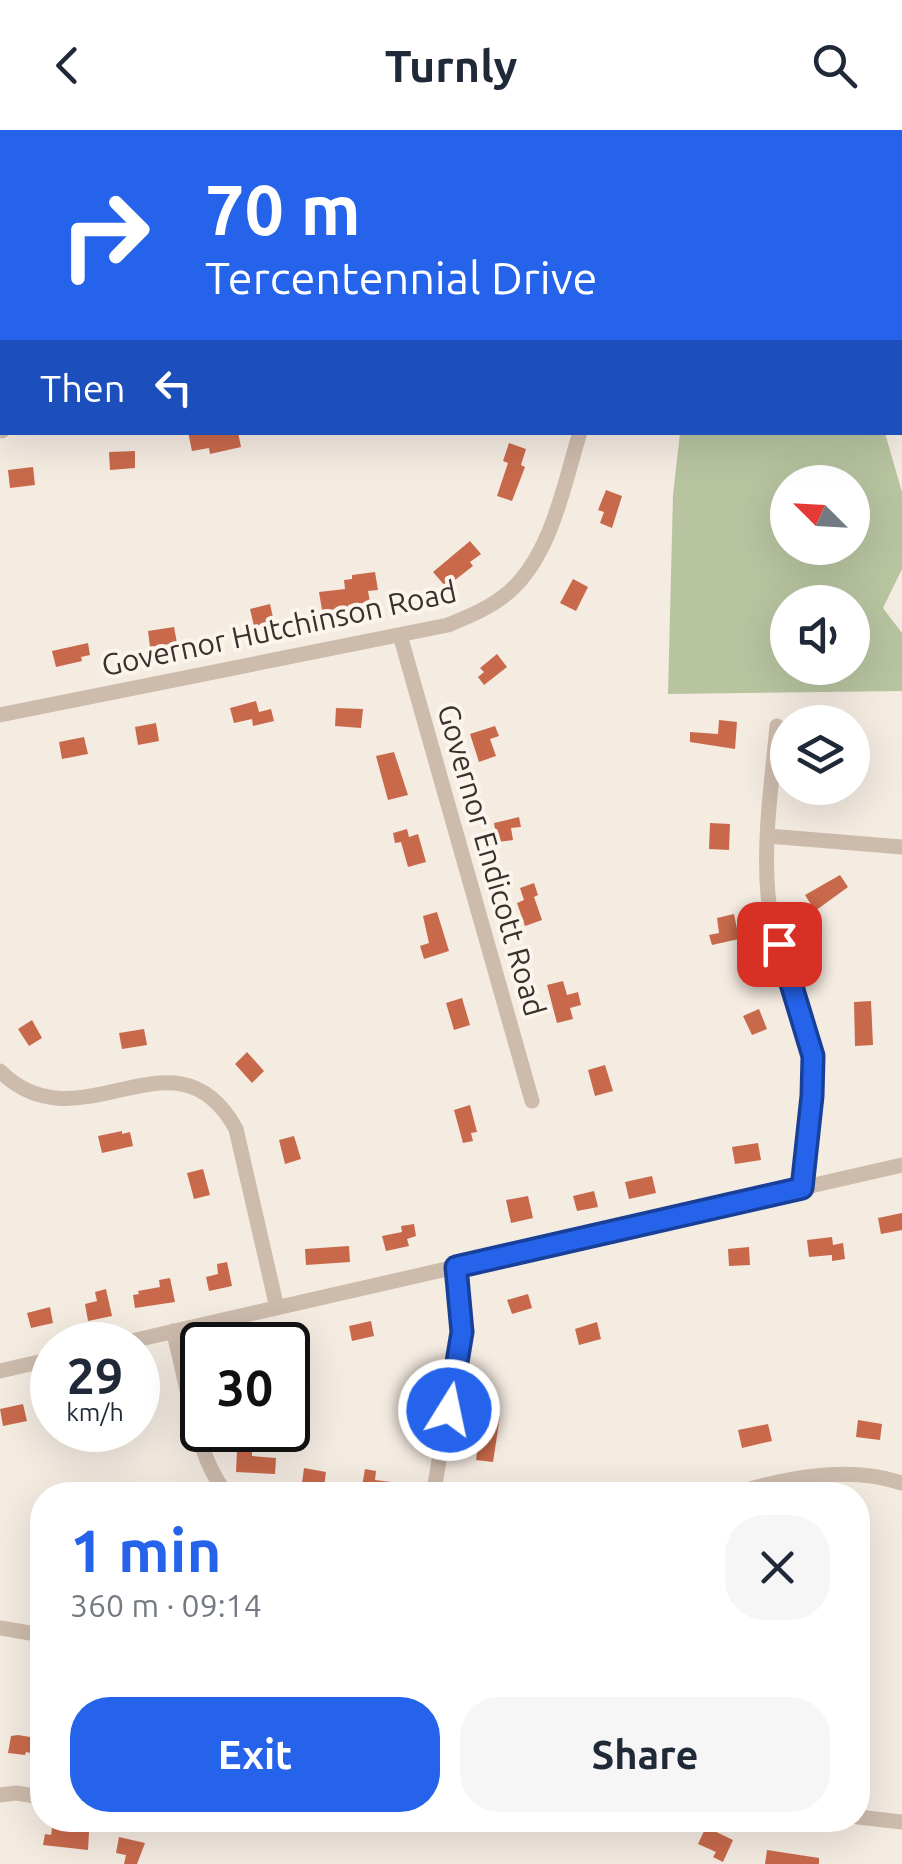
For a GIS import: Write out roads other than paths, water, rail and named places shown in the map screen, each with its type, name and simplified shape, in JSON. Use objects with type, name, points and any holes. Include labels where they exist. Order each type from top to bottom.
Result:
[{"type":"street","name":"Governor Hutchinson Road","points":[[0,715],[448,625],[482,611],[512,590],[533,563],[549,528],[579,435]]},
{"type":"street","name":"Governor Endicott Road","points":[[400,634],[532,1101]]},
{"type":"street","points":[[771,805],[770,910],[813,1056],[802,1188]]},
{"type":"street","points":[[768,836],[902,847]]},
{"type":"street","points":[[0,1072],[12,1084],[54,1100],[75,1100],[149,1083],[175,1082],[212,1098],[236,1129],[277,1308]]},
{"type":"street","points":[[160,1335],[902,1165]]},
{"type":"street","points":[[435,1482],[462,1332],[456,1267]]},
{"type":"street","points":[[173,1332],[203,1449],[217,1482]]},
{"type":"street","points":[[0,1371],[30,1364]]},
{"type":"street","points":[[779,1482],[826,1475],[902,1483]]},
{"type":"street","points":[[0,1628],[30,1633]]},
{"type":"street","points":[[0,1795],[30,1795]]},
{"type":"street","points":[[870,1818],[902,1822]]}]
